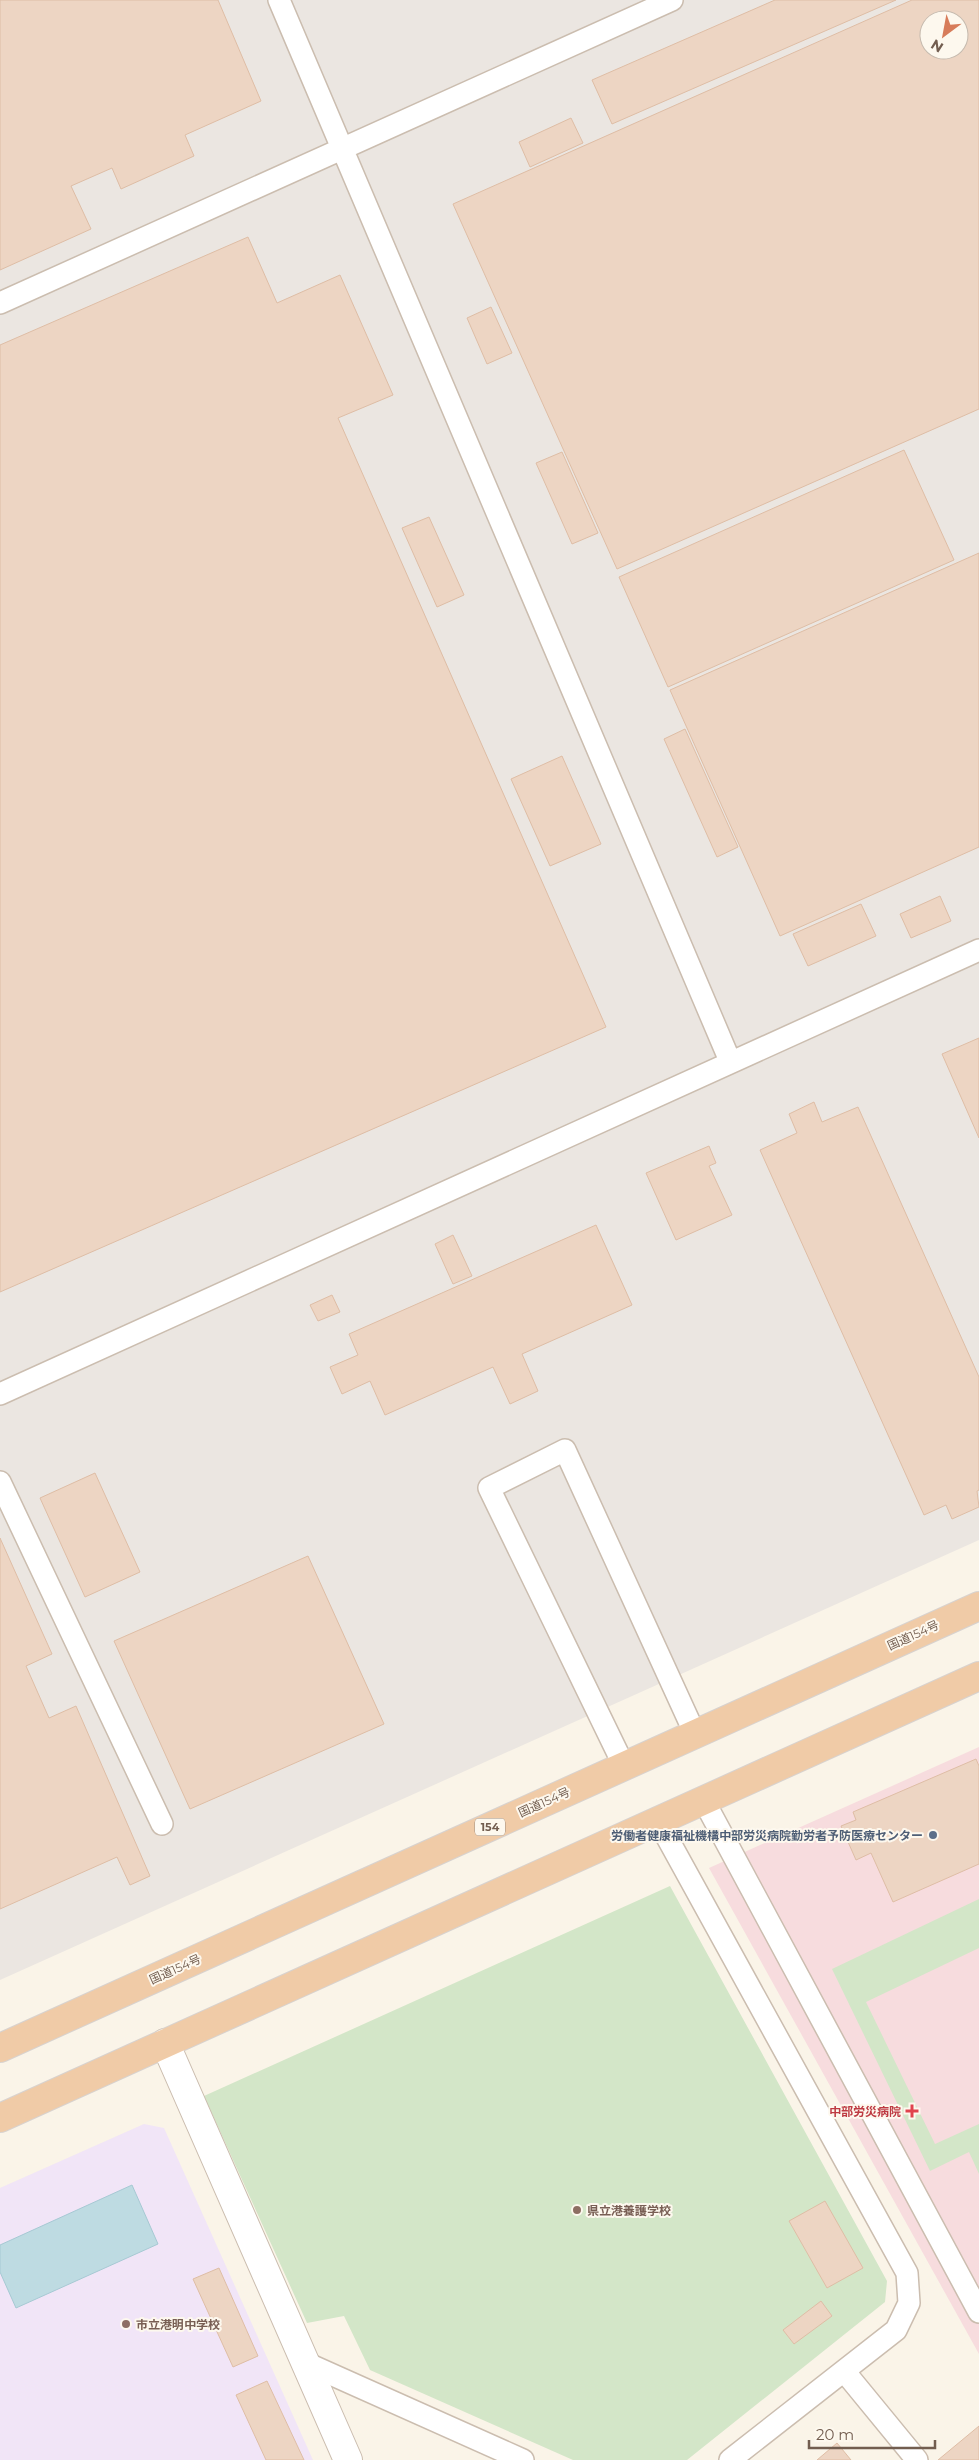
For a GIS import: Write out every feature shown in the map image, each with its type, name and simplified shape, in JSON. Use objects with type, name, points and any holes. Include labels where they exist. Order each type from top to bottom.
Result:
[{"type":"highway","name":"国道154号","points":[[0,2048],[979,1606]]},
{"type":"highway","points":[[0,2118],[979,1676]]},
{"type":"street","points":[[166,2043],[348,2460]]},
{"type":"lane","points":[[279,0],[730,1061]]},
{"type":"lane","points":[[0,303],[672,0]]},
{"type":"lane","points":[[0,1394],[730,1061],[979,950]]},
{"type":"lane","points":[[624,1766],[489,1488],[564,1450],[695,1734]]},
{"type":"lane","points":[[0,1482],[162,1824]]},
{"type":"lane","points":[[704,1800],[979,2312]]},
{"type":"lane","points":[[658,1821],[907,2273],[910,2303],[896,2330],[730,2460]]},
{"type":"lane","points":[[306,2363],[516,2459]]},
{"type":"lane","points":[[844,2371],[917,2460]]},
{"type":"shaded area","points":[[0,0],[979,0],[979,1540],[0,1980]]},
{"type":"shaded area","name":"中部労災病院","points":[[979,1747],[979,2354],[709,1868]]},
{"type":"shaded area","name":"市立港明中学校","points":[[144,2124],[164,2128],[313,2460],[0,2460],[0,2188]]},
{"type":"green space","name":"県立港養護学校","points":[[670,1886],[887,2281],[885,2302],[687,2460],[573,2460],[370,2370],[344,2316],[307,2323],[204,2096]]},
{"type":"green space","points":[[979,1899],[979,1948],[866,2002],[935,2144],[979,2124],[979,2174],[969,2152],[930,2171],[832,1969]]},
{"type":"water","points":[[132,2185],[158,2244],[16,2308],[0,2272],[0,2245]]},
{"type":"building","points":[[0,0],[218,0],[261,101],[185,135],[194,156],[121,189],[112,168],[71,186],[91,229],[0,270]]},
{"type":"building","points":[[775,0],[896,0],[612,124],[592,80]]},
{"type":"building","points":[[912,0],[979,0],[979,409],[617,569],[453,204]]},
{"type":"building","points":[[571,118],[583,143],[530,167],[519,142]]},
{"type":"building","points":[[248,237],[277,303],[340,275],[393,395],[338,418],[606,1027],[0,1292],[0,345]]},
{"type":"building","points":[[491,307],[512,353],[487,364],[467,318]]},
{"type":"building","points":[[904,450],[954,560],[668,687],[619,577]]},
{"type":"building","points":[[562,452],[598,533],[572,544],[536,463]]},
{"type":"building","points":[[429,517],[464,595],[437,607],[402,528]]},
{"type":"building","points":[[979,553],[979,847],[780,936],[670,690]]},
{"type":"building","points":[[685,729],[738,847],[717,857],[664,739]]},
{"type":"building","points":[[562,756],[601,844],[550,866],[511,779]]},
{"type":"building","points":[[940,896],[951,921],[911,938],[900,914]]},
{"type":"building","points":[[861,904],[876,936],[808,966],[793,934]]},
{"type":"building","points":[[979,1038],[979,1138],[942,1054]]},
{"type":"building","points":[[814,1102],[822,1122],[858,1107],[979,1377],[979,1490],[977,1491],[979,1507],[952,1519],[946,1505],[924,1515],[760,1150],[797,1133],[789,1114]]},
{"type":"building","points":[[709,1146],[716,1163],[709,1166],[732,1215],[676,1240],[646,1173]]},
{"type":"building","points":[[596,1225],[632,1305],[522,1354],[538,1391],[510,1404],[493,1367],[385,1415],[370,1381],[342,1394],[330,1367],[358,1355],[349,1334]]},
{"type":"building","points":[[453,1235],[472,1276],[453,1284],[435,1244]]},
{"type":"building","points":[[332,1295],[340,1312],[318,1321],[310,1305]]},
{"type":"building","points":[[95,1473],[140,1572],[85,1597],[40,1498]]},
{"type":"building","points":[[0,1538],[52,1654],[26,1666],[49,1718],[76,1706],[150,1876],[130,1885],[117,1857],[0,1909]]},
{"type":"building","points":[[308,1556],[384,1724],[190,1809],[114,1641]]},
{"type":"building","points":[[976,1759],[979,1766],[979,1864],[893,1902],[871,1853],[856,1860],[841,1826],[856,1820],[853,1812]]},
{"type":"building","points":[[825,2201],[863,2268],[827,2288],[789,2221]]},
{"type":"building","points":[[219,2268],[258,2356],[233,2367],[193,2279]]},
{"type":"building","points":[[821,2301],[832,2316],[794,2344],[783,2330]]},
{"type":"building","points":[[267,2381],[304,2460],[266,2460],[236,2395]]},
{"type":"building","points":[[979,2426],[979,2460],[938,2460]]},
{"type":"building","points":[[837,2443],[851,2460],[817,2460]]},
{"type":"place","name":"労働者健康福祉機構中部労災病院勤労者予防医療センター","points":[[933,1835]]},
{"type":"place","name":"中部労災病院","points":[[912,2111]]},
{"type":"place","name":"県立港養護学校","points":[[577,2210]]},
{"type":"place","name":"市立港明中学校","points":[[126,2324]]}]
